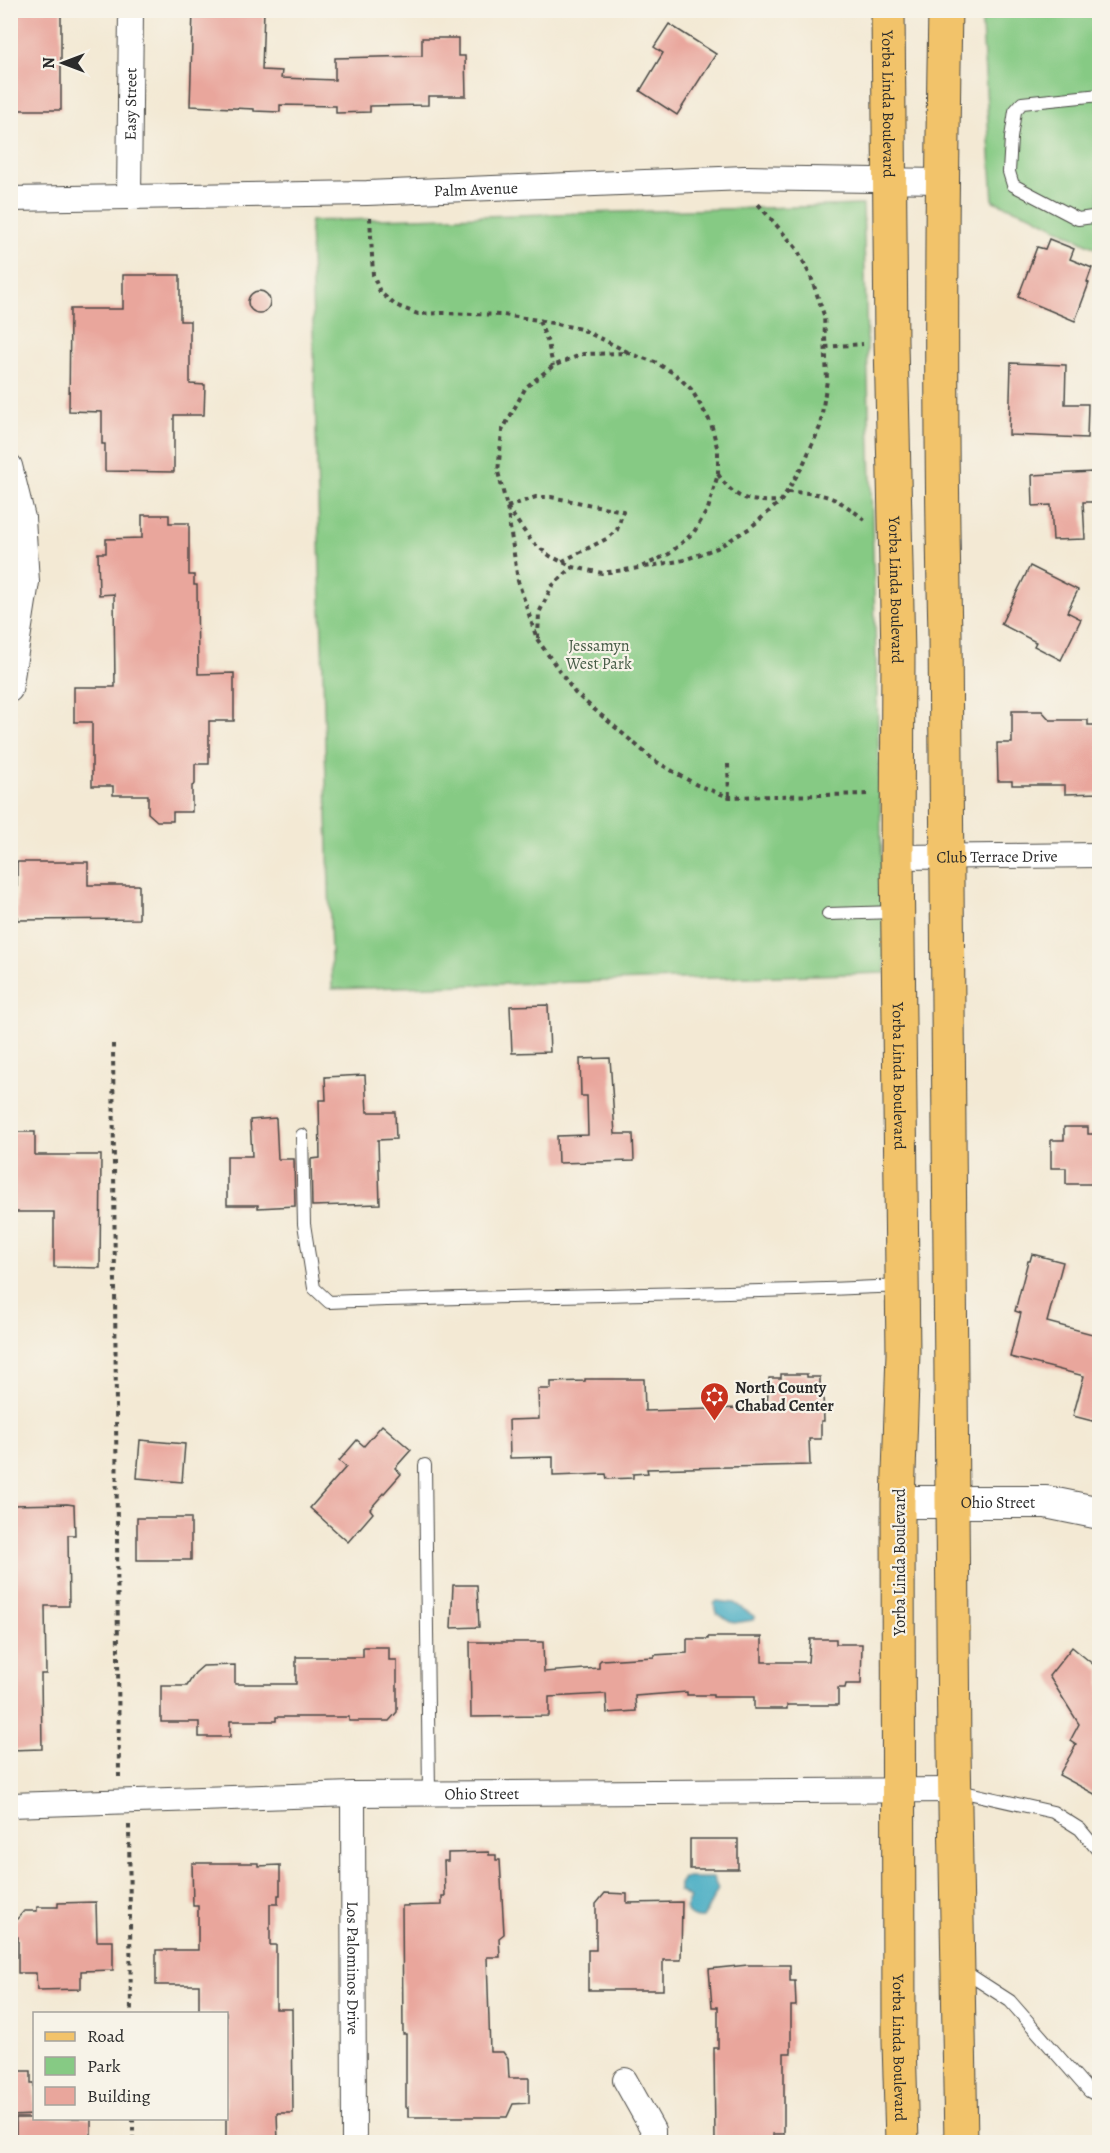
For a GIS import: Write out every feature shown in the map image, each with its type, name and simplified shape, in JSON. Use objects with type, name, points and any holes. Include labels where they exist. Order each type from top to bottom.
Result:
[{"type":"main road","name":"Yorba Linda Boulevard","points":[[888,10],[888,181],[898,654],[896,791],[903,1353],[898,1502],[899,2043],[902,2142]]},
{"type":"main road","points":[[945,10],[941,478],[961,2142]]},
{"type":"street","name":"Easy Street","points":[[129,196],[131,10]]},
{"type":"street","name":"Palm Avenue","points":[[10,199],[367,193],[745,178],[942,181]]},
{"type":"street","points":[[10,466],[23,518],[27,582],[10,690]]},
{"type":"street","name":"Club Terrace Drive","points":[[897,856],[1100,855]]},
{"type":"street","name":"Ohio Street","points":[[898,1502],[1046,1502],[1100,1513]]},
{"type":"street","name":"Ohio Street","points":[[10,1805],[352,1794],[899,1788],[955,1790]]},
{"type":"street","name":"Los Palominos Drive","points":[[352,1794],[354,2142]]},
{"type":"street","points":[[625,2080],[653,2130],[653,2142]]},
{"type":"lane","points":[[1100,95],[1022,103],[1015,111],[1009,172],[1014,185],[1078,219],[1100,216]]},
{"type":"lane","points":[[828,914],[898,912]]},
{"type":"lane","points":[[302,1135],[304,1224],[312,1278],[314,1288],[329,1302],[495,1296],[793,1291],[902,1286]]},
{"type":"lane","points":[[425,1466],[429,1793]]},
{"type":"lane","points":[[955,1790],[1053,1812],[1080,1829],[1100,1853]]},
{"type":"lane","points":[[958,1968],[1010,2001],[1089,2091],[1100,2097]]},
{"type":"path","points":[[507,507],[532,542],[561,562],[602,573],[684,560],[717,548],[750,528],[781,501],[802,467],[820,427],[827,380],[824,315],[811,277],[796,249],[760,208],[745,178]]},
{"type":"path","points":[[367,193],[373,275],[380,292],[395,305],[418,314],[503,315],[580,329],[628,353],[656,362],[691,388],[711,423],[718,451],[718,474],[708,509],[694,532],[669,554],[639,568]]},
{"type":"path","points":[[538,320],[548,343],[553,366]]},
{"type":"path","points":[[825,347],[891,342]]},
{"type":"path","points":[[628,353],[583,354],[553,366],[526,387],[502,431],[498,472],[507,507],[518,581],[537,639],[575,693],[655,761],[697,786],[729,797],[861,795],[896,791]]},
{"type":"path","points":[[718,474],[727,489],[738,495],[758,501],[781,501]]},
{"type":"path","points":[[786,492],[810,492],[840,500],[894,542]]},
{"type":"path","points":[[507,507],[536,497],[551,497],[623,511],[617,530],[608,538],[561,562]]},
{"type":"path","points":[[537,639],[539,614],[552,586],[573,567]]},
{"type":"path","points":[[728,764],[729,797]]},
{"type":"path","points":[[113,1044],[124,1801],[132,2012]]},
{"type":"path","points":[[133,2120],[133,2142]]},
{"type":"green space","points":[[981,11],[1099,11],[1099,250],[1033,216],[993,201]]},
{"type":"green space","name":"Jessamyn West Park","points":[[863,205],[885,973],[332,989],[310,221]]},
{"type":"water","points":[[717,1601],[734,1603],[755,1617],[753,1620],[734,1623],[716,1613],[714,1604]]},
{"type":"water","points":[[683,1878],[713,1878],[718,1889],[703,1918],[692,1916],[686,1911],[685,1908],[690,1898],[679,1891],[679,1884]]},
{"type":"building","points":[[10,10],[61,10],[61,110],[10,110]]},
{"type":"building","points":[[193,10],[264,10],[262,70],[282,71],[281,78],[335,80],[335,58],[422,56],[422,38],[458,38],[458,56],[465,56],[466,96],[428,96],[428,105],[370,106],[370,112],[336,113],[336,106],[280,105],[280,112],[190,106]]},
{"type":"building","points":[[669,24],[716,54],[677,115],[640,91],[663,53],[654,47]]},
{"type":"building","points":[[1049,239],[1074,249],[1070,259],[1092,268],[1075,321],[1018,297],[1037,247],[1045,249]]},
{"type":"building","points":[[123,275],[180,275],[180,321],[190,321],[190,384],[205,385],[204,415],[174,415],[174,472],[105,471],[102,412],[69,411],[70,309],[123,309]]},
{"type":"building","points":[[259,291],[267,294],[270,302],[267,310],[259,313],[251,310],[248,302],[251,294]]},
{"type":"building","points":[[1011,363],[1066,365],[1065,404],[1088,404],[1087,438],[1009,435]]},
{"type":"building","points":[[1093,472],[1094,502],[1083,502],[1085,539],[1053,540],[1051,505],[1033,506],[1032,475]]},
{"type":"building","points":[[142,515],[169,515],[169,523],[189,523],[189,575],[194,575],[194,585],[197,585],[198,674],[234,673],[234,721],[209,721],[209,764],[195,764],[192,812],[173,812],[173,821],[157,821],[148,813],[148,795],[113,795],[113,786],[92,786],[92,722],[74,722],[74,687],[115,687],[114,594],[99,595],[98,553],[106,553],[106,539],[142,538]]},
{"type":"building","points":[[1030,566],[1078,590],[1067,612],[1081,619],[1061,660],[1034,646],[1036,642],[1001,624]]},
{"type":"building","points":[[1012,711],[1042,711],[1050,720],[1088,720],[1088,725],[1100,725],[1100,793],[1065,794],[1065,785],[1012,785],[1012,781],[998,781],[997,743],[1012,743]]},
{"type":"building","points":[[17,862],[88,862],[88,885],[139,885],[139,919],[17,920]]},
{"type":"building","points":[[548,1005],[550,1052],[512,1053],[510,1006]]},
{"type":"building","points":[[610,1058],[615,1134],[633,1134],[634,1161],[558,1163],[557,1136],[588,1135],[587,1096],[581,1096],[580,1059]]},
{"type":"building","points":[[365,1075],[367,1112],[395,1112],[396,1139],[378,1140],[380,1204],[312,1206],[311,1159],[320,1158],[319,1100],[326,1100],[325,1077]]},
{"type":"building","points":[[276,1118],[278,1159],[294,1159],[295,1206],[258,1208],[258,1205],[227,1205],[227,1156],[252,1156],[250,1120]]},
{"type":"building","points":[[1064,1127],[1088,1127],[1088,1134],[1096,1134],[1096,1184],[1066,1184],[1066,1168],[1051,1168],[1051,1140],[1064,1140]]},
{"type":"building","points":[[10,1132],[35,1132],[35,1155],[101,1155],[100,1268],[54,1267],[54,1212],[10,1212]]},
{"type":"building","points":[[1032,1254],[1063,1262],[1047,1322],[1100,1336],[1100,1423],[1073,1416],[1084,1376],[1010,1357],[1021,1313],[1015,1311],[1028,1261]]},
{"type":"building","points":[[781,1374],[807,1374],[807,1377],[820,1377],[824,1421],[821,1421],[821,1439],[809,1439],[810,1465],[647,1469],[648,1473],[633,1474],[633,1478],[607,1479],[606,1474],[553,1476],[553,1457],[510,1458],[509,1420],[539,1419],[538,1389],[551,1389],[551,1382],[585,1381],[585,1379],[644,1379],[645,1411],[712,1409],[767,1407],[769,1378],[781,1378]]},
{"type":"building","points":[[382,1425],[411,1450],[395,1468],[401,1474],[370,1509],[373,1513],[348,1542],[310,1508],[346,1467],[339,1461],[357,1440],[364,1446]]},
{"type":"building","points":[[140,1440],[185,1444],[182,1482],[137,1478]]},
{"type":"building","points":[[10,1505],[74,1505],[75,1535],[68,1535],[69,1606],[45,1606],[46,1674],[41,1674],[42,1749],[10,1750]]},
{"type":"building","points":[[137,1518],[191,1518],[191,1560],[137,1560]]},
{"type":"building","points":[[453,1585],[477,1585],[479,1627],[451,1628]]},
{"type":"building","points":[[708,1637],[762,1637],[762,1662],[808,1662],[810,1639],[836,1639],[836,1644],[862,1644],[861,1684],[846,1684],[845,1688],[838,1688],[838,1705],[787,1705],[787,1709],[754,1709],[754,1697],[713,1697],[713,1695],[687,1695],[687,1692],[635,1696],[636,1711],[607,1713],[606,1694],[549,1697],[549,1716],[471,1717],[470,1642],[543,1642],[544,1672],[599,1668],[601,1660],[687,1653],[687,1639],[708,1639]]},
{"type":"building","points":[[363,1647],[389,1647],[389,1660],[397,1660],[397,1712],[389,1721],[349,1721],[349,1717],[276,1717],[276,1721],[230,1721],[230,1737],[199,1737],[199,1722],[161,1722],[161,1686],[187,1686],[195,1673],[203,1666],[235,1665],[235,1684],[296,1684],[296,1657],[363,1657]]},
{"type":"building","points":[[1072,1647],[1100,1670],[1100,1797],[1059,1775],[1076,1745],[1070,1741],[1079,1724],[1049,1676]]},
{"type":"building","points":[[690,1839],[738,1839],[738,1869],[690,1869]]},
{"type":"building","points":[[489,1852],[489,1855],[496,1855],[496,1860],[500,1860],[504,1934],[499,1938],[500,1957],[487,1957],[490,2052],[503,2052],[508,2059],[509,2078],[529,2078],[529,2103],[513,2104],[507,2117],[408,2117],[406,2034],[403,2034],[402,1906],[442,1905],[442,1896],[445,1896],[444,1861],[448,1861],[448,1853]]},
{"type":"building","points":[[192,1863],[280,1865],[278,1904],[270,1904],[270,1945],[276,1945],[276,2009],[292,2009],[293,2113],[277,2113],[278,2142],[226,2142],[228,2012],[199,2012],[199,1985],[156,1985],[156,1950],[198,1950],[198,1906],[193,1906]]},
{"type":"building","points":[[605,1893],[627,1894],[627,1903],[682,1902],[681,1960],[663,1960],[663,1990],[588,1990],[588,1950],[596,1950],[596,1904]]},
{"type":"building","points":[[96,1902],[97,1941],[113,1941],[113,1970],[81,1971],[81,1989],[37,1990],[36,1973],[18,1973],[18,1937],[10,1937],[10,1927],[24,1911],[37,1911],[37,1907],[58,1907],[58,1903]]},
{"type":"building","points":[[748,1965],[790,1965],[790,1981],[795,1981],[796,2006],[791,2006],[791,2053],[784,2053],[784,2134],[773,2134],[773,2142],[715,2142],[714,2048],[718,2048],[718,2007],[712,2007],[709,1969]]},
{"type":"building","points":[[10,2071],[31,2071],[33,2115],[10,2116]]},
{"type":"building","points":[[16,2118],[91,2120],[91,2142],[16,2142]]},
{"type":"place","name":"North County Chabad Center","points":[[714,1422]]}]
